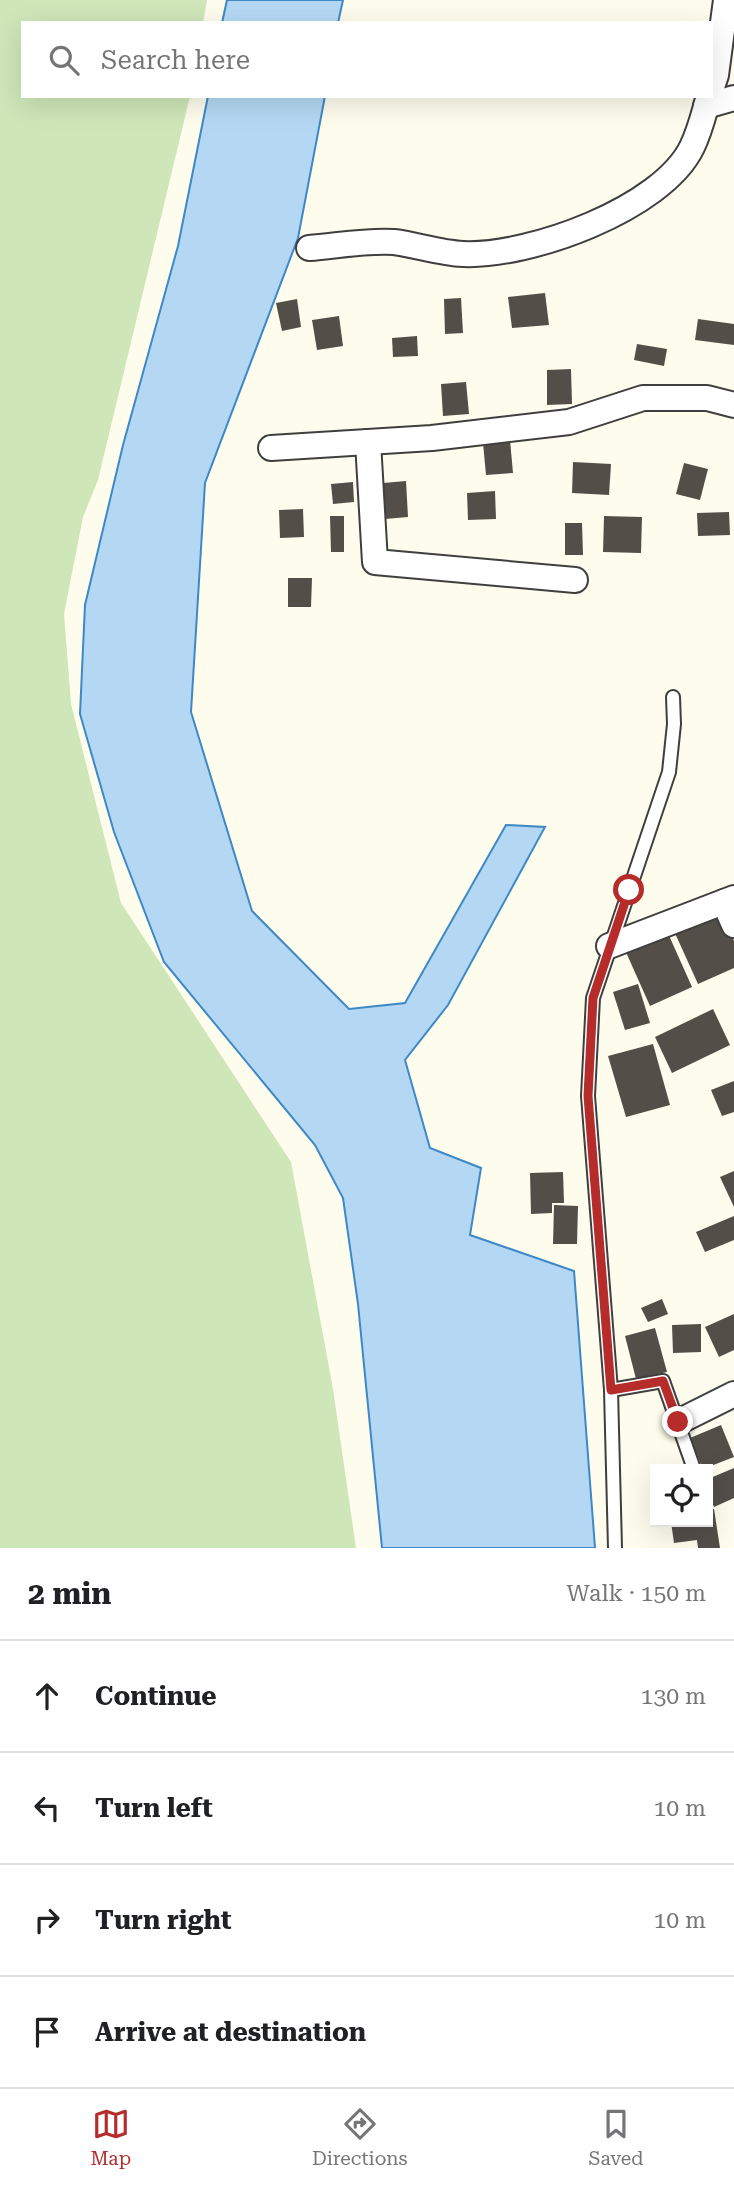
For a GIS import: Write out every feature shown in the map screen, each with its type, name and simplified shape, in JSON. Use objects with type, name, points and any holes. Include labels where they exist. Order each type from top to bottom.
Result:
[{"type":"street","points":[[713,85],[726,0]]},
{"type":"street","points":[[309,248],[392,242],[463,254],[515,250],[570,234],[624,209],[663,182],[692,149],[709,98],[734,98]]},
{"type":"street","points":[[271,448],[432,438],[569,422],[643,398],[707,398],[734,405]]},
{"type":"street","points":[[368,442],[375,562],[575,580]]},
{"type":"street","points":[[609,946],[729,900],[734,925]]},
{"type":"street","points":[[678,1422],[734,1394]]},
{"type":"lane","points":[[615,1548],[611,1390],[588,1096],[593,998],[669,772],[674,724],[673,697]]},
{"type":"lane","points":[[611,1390],[663,1381],[692,1464]]},
{"type":"green space","points":[[0,0],[207,0],[203,21],[21,21],[21,98],[190,98],[98,480],[83,517],[64,614],[71,704],[121,903],[291,1162],[333,1389],[356,1548],[0,1548]]},
{"type":"water","points":[[227,0],[343,0],[338,21],[222,21]]},
{"type":"water","points":[[208,98],[325,98],[298,238],[205,483],[191,712],[252,911],[349,1009],[405,1003],[506,825],[545,827],[448,1005],[405,1060],[430,1148],[481,1168],[470,1235],[574,1271],[595,1548],[382,1548],[358,1304],[343,1198],[315,1145],[164,962],[114,832],[80,714],[85,605],[123,445],[178,246]]},
{"type":"building","points":[[545,293],[549,325],[512,328],[508,297]]},
{"type":"building","points":[[461,298],[463,333],[445,334],[444,299]]},
{"type":"building","points":[[297,299],[301,327],[282,331],[276,303]]},
{"type":"building","points":[[339,316],[343,346],[317,350],[312,320]]},
{"type":"building","points":[[698,319],[734,324],[734,345],[695,340]]},
{"type":"building","points":[[417,336],[418,356],[393,357],[392,338]]},
{"type":"building","points":[[637,344],[667,349],[664,366],[634,360]]},
{"type":"building","points":[[571,369],[572,404],[547,405],[547,370]]},
{"type":"building","points":[[466,382],[469,414],[443,416],[441,384]]},
{"type":"building","points":[[510,440],[513,473],[486,475],[483,443]]},
{"type":"building","points":[[573,462],[611,464],[609,495],[572,493]]},
{"type":"building","points":[[684,463],[708,469],[700,500],[676,494]]},
{"type":"building","points":[[406,481],[408,517],[385,519],[383,483]]},
{"type":"building","points":[[353,482],[354,502],[333,504],[331,484]]},
{"type":"building","points":[[495,491],[496,519],[468,520],[467,493]]},
{"type":"building","points":[[303,509],[304,537],[280,538],[279,510]]},
{"type":"building","points":[[729,512],[730,535],[698,536],[697,513]]},
{"type":"building","points":[[330,516],[344,516],[344,552],[331,552]]},
{"type":"building","points":[[604,516],[642,517],[641,553],[603,552]]},
{"type":"building","points":[[565,523],[582,523],[583,555],[565,555]]},
{"type":"building","points":[[288,578],[312,578],[311,607],[288,607]]},
{"type":"building","points":[[720,910],[734,941],[734,968],[698,984],[674,931]]},
{"type":"building","points":[[667,931],[692,987],[650,1006],[625,950]]},
{"type":"building","points":[[638,984],[650,1023],[625,1030],[613,992]]},
{"type":"building","points":[[713,1009],[730,1045],[672,1073],[655,1037]]},
{"type":"building","points":[[653,1044],[670,1105],[626,1117],[608,1056]]},
{"type":"building","points":[[734,1081],[734,1112],[722,1116],[711,1090]]},
{"type":"building","points":[[734,1171],[734,1207],[720,1177]]},
{"type":"building","points":[[563,1172],[564,1203],[552,1203],[552,1213],[531,1214],[530,1173]]},
{"type":"building","points":[[554,1205],[578,1206],[577,1244],[553,1244]]},
{"type":"building","points":[[734,1216],[734,1240],[705,1252],[696,1232]]},
{"type":"building","points":[[662,1299],[668,1314],[648,1322],[641,1308]]},
{"type":"building","points":[[734,1314],[734,1350],[719,1357],[705,1327]]},
{"type":"building","points":[[701,1324],[701,1352],[673,1353],[672,1325]]},
{"type":"building","points":[[655,1328],[667,1372],[636,1379],[625,1336]]},
{"type":"building","points":[[721,1425],[734,1457],[713,1465],[701,1464],[690,1438]]},
{"type":"building","points":[[734,1468],[734,1498],[714,1507],[713,1504],[713,1477]]},
{"type":"building","points":[[713,1509],[720,1548],[698,1548],[697,1540],[674,1543],[672,1527],[713,1527]]},
{"type":"route","points":[[629,890],[593,998],[588,1096],[611,1390],[663,1381],[678,1422]]}]
